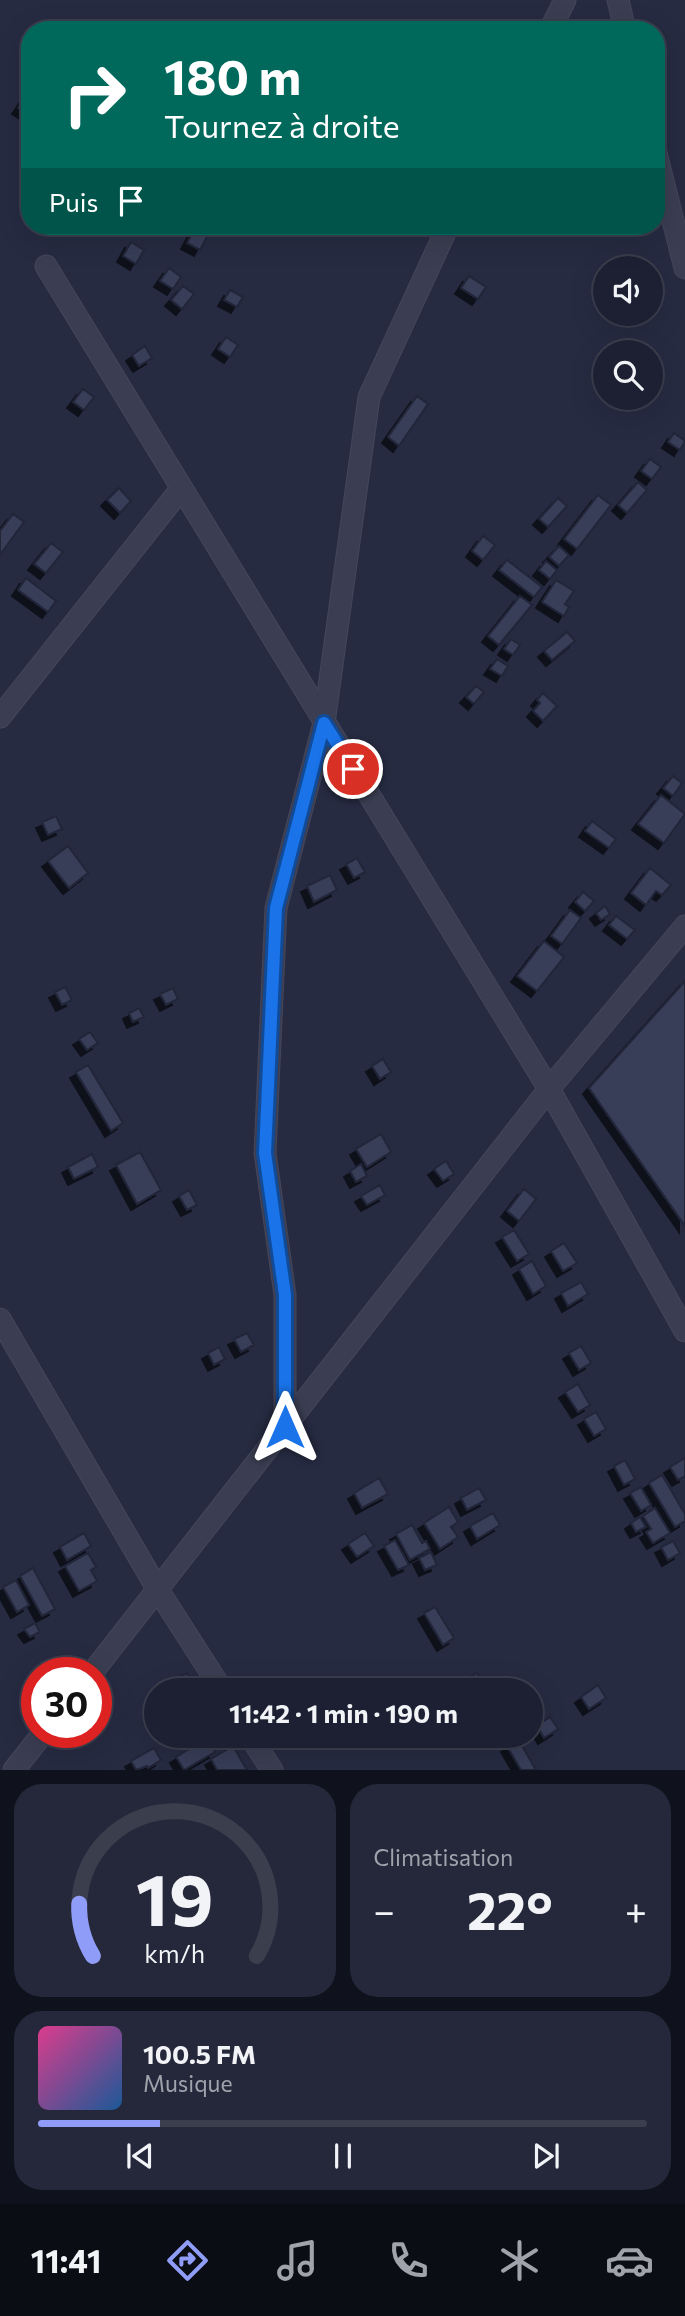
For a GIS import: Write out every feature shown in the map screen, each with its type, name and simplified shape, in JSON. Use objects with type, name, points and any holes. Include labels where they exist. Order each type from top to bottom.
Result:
[{"type":"street","points":[[554,21],[565,0]]},
{"type":"street","points":[[618,0],[623,21]]},
{"type":"street","points":[[665,189],[685,268]]},
{"type":"street","points":[[285,1427],[285,1295],[265,1153],[276,908],[324,723],[369,397],[444,235]]},
{"type":"street","points":[[46,267],[549,1089],[685,1331]]},
{"type":"street","points":[[0,717],[181,489]]},
{"type":"street","points":[[105,1657],[549,1089],[685,926]]},
{"type":"street","points":[[0,1319],[158,1590],[214,1678]]},
{"type":"street","points":[[14,1770],[31,1748]]},
{"type":"street","points":[[258,1748],[272,1770]]},
{"type":"building","points":[[191,235],[207,237],[200,250],[187,243]]},
{"type":"building","points":[[131,242],[144,250],[136,264],[123,256]]},
{"type":"building","points":[[169,268],[181,277],[173,289],[160,281]]},
{"type":"building","points":[[469,276],[486,287],[478,299],[461,288]]},
{"type":"building","points":[[183,286],[194,294],[182,309],[171,300]]},
{"type":"building","points":[[230,290],[243,297],[237,307],[224,300]]},
{"type":"building","points":[[226,337],[238,345],[230,357],[218,349]]},
{"type":"building","points":[[145,346],[152,358],[139,366],[132,355]]},
{"type":"building","points":[[83,389],[94,397],[84,410],[73,402]]},
{"type":"building","points":[[417,396],[428,404],[399,446],[388,437]]},
{"type":"building","points":[[674,433],[685,441],[680,450],[668,442]]},
{"type":"building","points":[[650,459],[661,467],[652,479],[641,471]]},
{"type":"building","points":[[638,482],[647,490],[627,513],[618,505]]},
{"type":"building","points":[[119,488],[131,501],[120,513],[107,500]]},
{"type":"building","points":[[598,495],[611,505],[577,549],[564,539]]},
{"type":"building","points":[[558,498],[567,506],[548,527],[539,519]]},
{"type":"building","points":[[13,514],[24,522],[0,555],[0,531]]},
{"type":"building","points":[[483,536],[495,545],[483,560],[472,551]]},
{"type":"building","points":[[51,543],[63,552],[46,573],[34,564]]},
{"type":"building","points":[[559,546],[569,555],[559,566],[549,557]]},
{"type":"building","points":[[507,560],[542,587],[534,597],[499,570]]},
{"type":"building","points":[[546,561],[557,570],[550,579],[539,570]]},
{"type":"building","points":[[26,578],[56,601],[48,612],[18,590]]},
{"type":"building","points":[[556,580],[574,591],[565,604],[569,607],[564,616],[542,602]]},
{"type":"building","points":[[520,596],[532,605],[499,645],[488,636]]},
{"type":"building","points":[[567,632],[575,641],[552,660],[544,651]]},
{"type":"building","points":[[511,639],[520,645],[513,655],[504,649]]},
{"type":"building","points":[[497,659],[508,666],[502,676],[490,669]]},
{"type":"building","points":[[476,686],[484,692],[474,704],[466,697]]},
{"type":"building","points":[[543,693],[557,706],[543,721],[533,711],[540,703],[537,700]]},
{"type":"building","points":[[673,776],[682,783],[673,796],[663,788]]},
{"type":"building","points":[[661,795],[685,814],[664,843],[638,824]]},
{"type":"building","points":[[56,816],[62,829],[48,835],[42,822]]},
{"type":"building","points":[[592,821],[616,839],[609,848],[585,831]]},
{"type":"building","points":[[68,846],[88,873],[69,888],[48,861]]},
{"type":"building","points":[[357,858],[365,872],[354,878],[346,864]]},
{"type":"building","points":[[650,868],[671,885],[662,895],[656,891],[646,905],[631,893]]},
{"type":"building","points":[[330,875],[337,890],[314,902],[307,886]]},
{"type":"building","points":[[583,892],[594,901],[585,911],[575,902]]},
{"type":"building","points":[[605,906],[610,914],[601,920],[596,913]]},
{"type":"building","points":[[570,910],[581,918],[562,944],[551,936]]},
{"type":"building","points":[[616,916],[635,930],[627,939],[609,925]]},
{"type":"building","points":[[544,941],[564,957],[537,991],[517,976]]},
{"type":"building","points":[[685,981],[685,1226],[589,1088]]},
{"type":"building","points":[[65,987],[72,1000],[62,1005],[55,992]]},
{"type":"building","points":[[173,988],[178,999],[166,1005],[160,994]]},
{"type":"building","points":[[139,1008],[144,1017],[133,1022],[129,1013]]},
{"type":"building","points":[[90,1032],[98,1043],[87,1050],[79,1039]]},
{"type":"building","points":[[383,1059],[391,1072],[380,1079],[372,1066]]},
{"type":"building","points":[[88,1065],[123,1123],[111,1131],[76,1072]]},
{"type":"building","points":[[381,1134],[391,1152],[367,1167],[356,1149]]},
{"type":"building","points":[[140,1152],[161,1190],[137,1204],[116,1165]]},
{"type":"building","points":[[92,1154],[98,1167],[74,1179],[68,1167]]},
{"type":"building","points":[[446,1161],[454,1174],[443,1181],[434,1169]]},
{"type":"building","points":[[361,1164],[367,1176],[356,1182],[350,1171]]},
{"type":"building","points":[[380,1185],[385,1195],[367,1205],[361,1196]]},
{"type":"building","points":[[524,1189],[536,1199],[519,1221],[507,1211]]},
{"type":"building","points":[[189,1190],[197,1205],[187,1210],[179,1196]]},
{"type":"building","points":[[514,1230],[529,1254],[517,1261],[502,1237]]},
{"type":"building","points":[[564,1243],[577,1263],[563,1271],[551,1251]]},
{"type":"building","points":[[532,1261],[546,1286],[533,1294],[519,1269]]},
{"type":"building","points":[[581,1282],[588,1294],[568,1306],[561,1293]]},
{"type":"building","points":[[247,1333],[254,1345],[241,1352],[234,1339]]},
{"type":"building","points":[[581,1346],[591,1363],[579,1370],[569,1353]]},
{"type":"building","points":[[219,1347],[225,1359],[214,1365],[208,1353]]},
{"type":"building","points":[[578,1384],[590,1405],[578,1412],[565,1392]]},
{"type":"building","points":[[596,1412],[606,1429],[594,1436],[584,1419]]},
{"type":"building","points":[[685,1458],[685,1476],[678,1480],[670,1467]]},
{"type":"building","points":[[625,1460],[635,1479],[624,1485],[614,1466]]},
{"type":"building","points":[[662,1475],[685,1514],[685,1521],[675,1527],[649,1483]]},
{"type":"building","points":[[379,1478],[388,1494],[362,1508],[354,1493]]},
{"type":"building","points":[[641,1487],[651,1505],[641,1511],[630,1493]]},
{"type":"building","points":[[479,1488],[486,1500],[467,1510],[461,1498]]},
{"type":"building","points":[[449,1507],[458,1522],[451,1527],[458,1537],[440,1549],[424,1523]]},
{"type":"building","points":[[655,1508],[670,1533],[653,1543],[646,1532],[651,1529],[643,1516]]},
{"type":"building","points":[[493,1513],[500,1525],[477,1539],[470,1526]]},
{"type":"building","points":[[640,1517],[646,1527],[636,1532],[631,1523]]},
{"type":"building","points":[[412,1525],[422,1543],[426,1541],[430,1549],[410,1560],[396,1534]]},
{"type":"building","points":[[84,1533],[91,1546],[67,1560],[60,1547]]},
{"type":"building","points":[[365,1533],[374,1546],[357,1557],[348,1544]]},
{"type":"building","points":[[395,1540],[409,1565],[398,1570],[384,1546]]},
{"type":"building","points":[[673,1541],[680,1553],[668,1560],[661,1547]]},
{"type":"building","points":[[431,1552],[437,1565],[425,1570],[419,1558]]},
{"type":"building","points":[[88,1553],[96,1567],[91,1570],[97,1581],[79,1591],[65,1566]]},
{"type":"building","points":[[33,1568],[55,1609],[42,1616],[20,1576]]},
{"type":"building","points":[[16,1580],[29,1605],[17,1612],[3,1587]]},
{"type":"building","points":[[435,1607],[454,1638],[443,1645],[424,1613]]},
{"type":"building","points":[[35,1623],[40,1632],[30,1637],[24,1629]]},
{"type":"building","points":[[598,1685],[606,1698],[589,1709],[581,1697]]},
{"type":"building","points":[[550,1717],[558,1729],[544,1738],[543,1722]]},
{"type":"building","points":[[154,1748],[161,1760],[148,1768],[147,1766],[136,1770],[131,1761]]},
{"type":"building","points":[[191,1748],[213,1748],[215,1752],[184,1770],[176,1757]]},
{"type":"building","points":[[234,1748],[247,1770],[217,1770],[211,1759]]},
{"type":"building","points":[[508,1748],[523,1748],[536,1770],[521,1770]]},
{"type":"route","points":[[285,1427],[285,1295],[265,1153],[276,908],[324,723],[353,769]]}]
